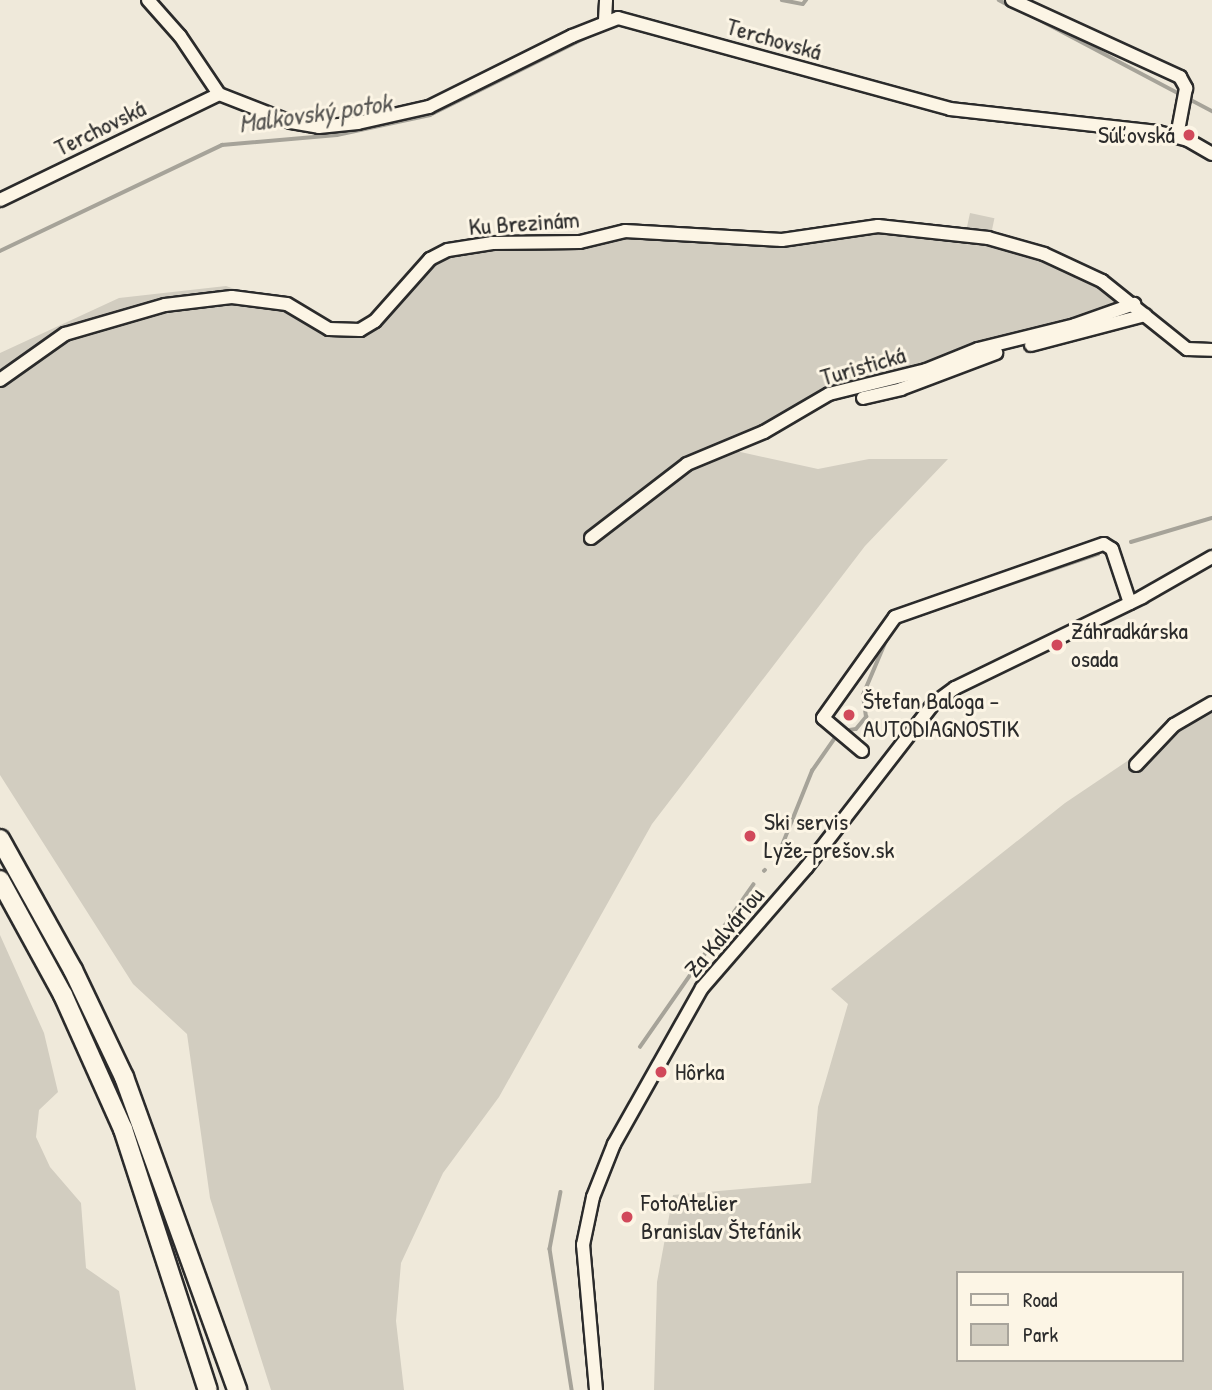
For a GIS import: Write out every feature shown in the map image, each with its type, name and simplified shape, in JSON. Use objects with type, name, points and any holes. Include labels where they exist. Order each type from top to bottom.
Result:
[{"type":"highway","points":[[0,839],[73,970],[124,1077],[237,1390]]},
{"type":"highway","points":[[0,880],[25,925],[123,1129],[208,1390]]},
{"type":"street","points":[[148,0],[180,36],[219,94],[291,122],[319,127],[358,123],[429,107],[611,19],[606,0]]},
{"type":"street","points":[[1012,0],[1180,77],[1186,88],[1177,136]]},
{"type":"street","name":"Terchovská","points":[[611,19],[950,109],[1177,136],[1212,154]]},
{"type":"street","name":"Terchovská","points":[[0,200],[219,94]]},
{"type":"street","name":"Ku Brezinám","points":[[0,380],[65,334],[165,305],[232,297],[287,304],[329,329],[360,330],[375,321],[430,260],[448,250],[492,243],[580,242],[625,231],[782,240],[878,226],[988,238],[1044,254],[1102,281],[1187,349],[1212,350]]},
{"type":"street","name":"Turistická","points":[[591,538],[687,464],[764,432],[829,394],[926,370],[978,349],[1075,325],[1134,304]]},
{"type":"street","name":"Turistická","points":[[863,397],[901,389],[991,354],[1146,315]]},
{"type":"street","points":[[862,751],[823,718],[895,617],[1104,544],[1112,549],[1130,603]]},
{"type":"street","name":"Za Kalváriou","points":[[596,1390],[583,1245],[593,1197],[614,1144],[702,988],[806,868],[933,704],[955,688],[1130,603],[1212,557]]},
{"type":"street","points":[[1136,765],[1174,725],[1212,703]]},
{"type":"green space","points":[[970,213],[994,218],[991,236],[966,231]]},
{"type":"green space","points":[[846,225],[1032,243],[1100,271],[1126,303],[829,398],[736,451],[818,469],[869,459],[948,459],[865,546],[652,824],[499,1097],[443,1173],[401,1263],[396,1321],[404,1390],[271,1390],[210,1198],[187,1034],[133,984],[0,775],[0,353],[119,298],[226,286],[357,331],[433,258],[493,243],[576,241],[642,230],[731,243]]},
{"type":"green space","points":[[1212,704],[1212,1390],[654,1390],[657,1282],[673,1195],[811,1183],[818,1107],[848,1004],[831,989],[1065,803]]},
{"type":"green space","points":[[0,935],[44,1033],[58,1092],[39,1110],[36,1137],[50,1167],[81,1203],[86,1268],[119,1291],[136,1390],[0,1390]]},
{"type":"waterway","name":"Malkovský potok","points":[[782,0],[803,4],[806,0]]},
{"type":"waterway","name":"Malkovský potok","points":[[999,0],[1012,7]]},
{"type":"waterway","name":"Malkovský potok","points":[[1023,11],[1212,111]]},
{"type":"waterway","name":"Malkovský potok","points":[[0,251],[222,145],[337,135],[430,115],[613,24]]},
{"type":"waterway","points":[[1131,542],[1212,518]]},
{"type":"waterway","points":[[919,615],[1098,554]]},
{"type":"waterway","points":[[843,731],[856,729],[866,717],[863,695],[888,636]]},
{"type":"waterway","points":[[777,858],[812,771],[837,735]]},
{"type":"waterway","points":[[640,1047],[753,885]]},
{"type":"waterway","points":[[561,1192],[550,1249],[572,1390]]},
{"type":"place","name":"Súľovská","points":[[1189,135]]},
{"type":"place","name":"Záhradkárska osada","points":[[1057,645]]},
{"type":"place","name":"Štefan Baloga - AUTODIAGNOSTIK","points":[[849,715]]},
{"type":"place","name":"Ski servis Lyže-prešov.sk","points":[[750,836]]},
{"type":"place","name":"Hôrka","points":[[661,1072]]},
{"type":"place","name":"FotoAtelier Branislav Štefánik","points":[[627,1217]]}]
